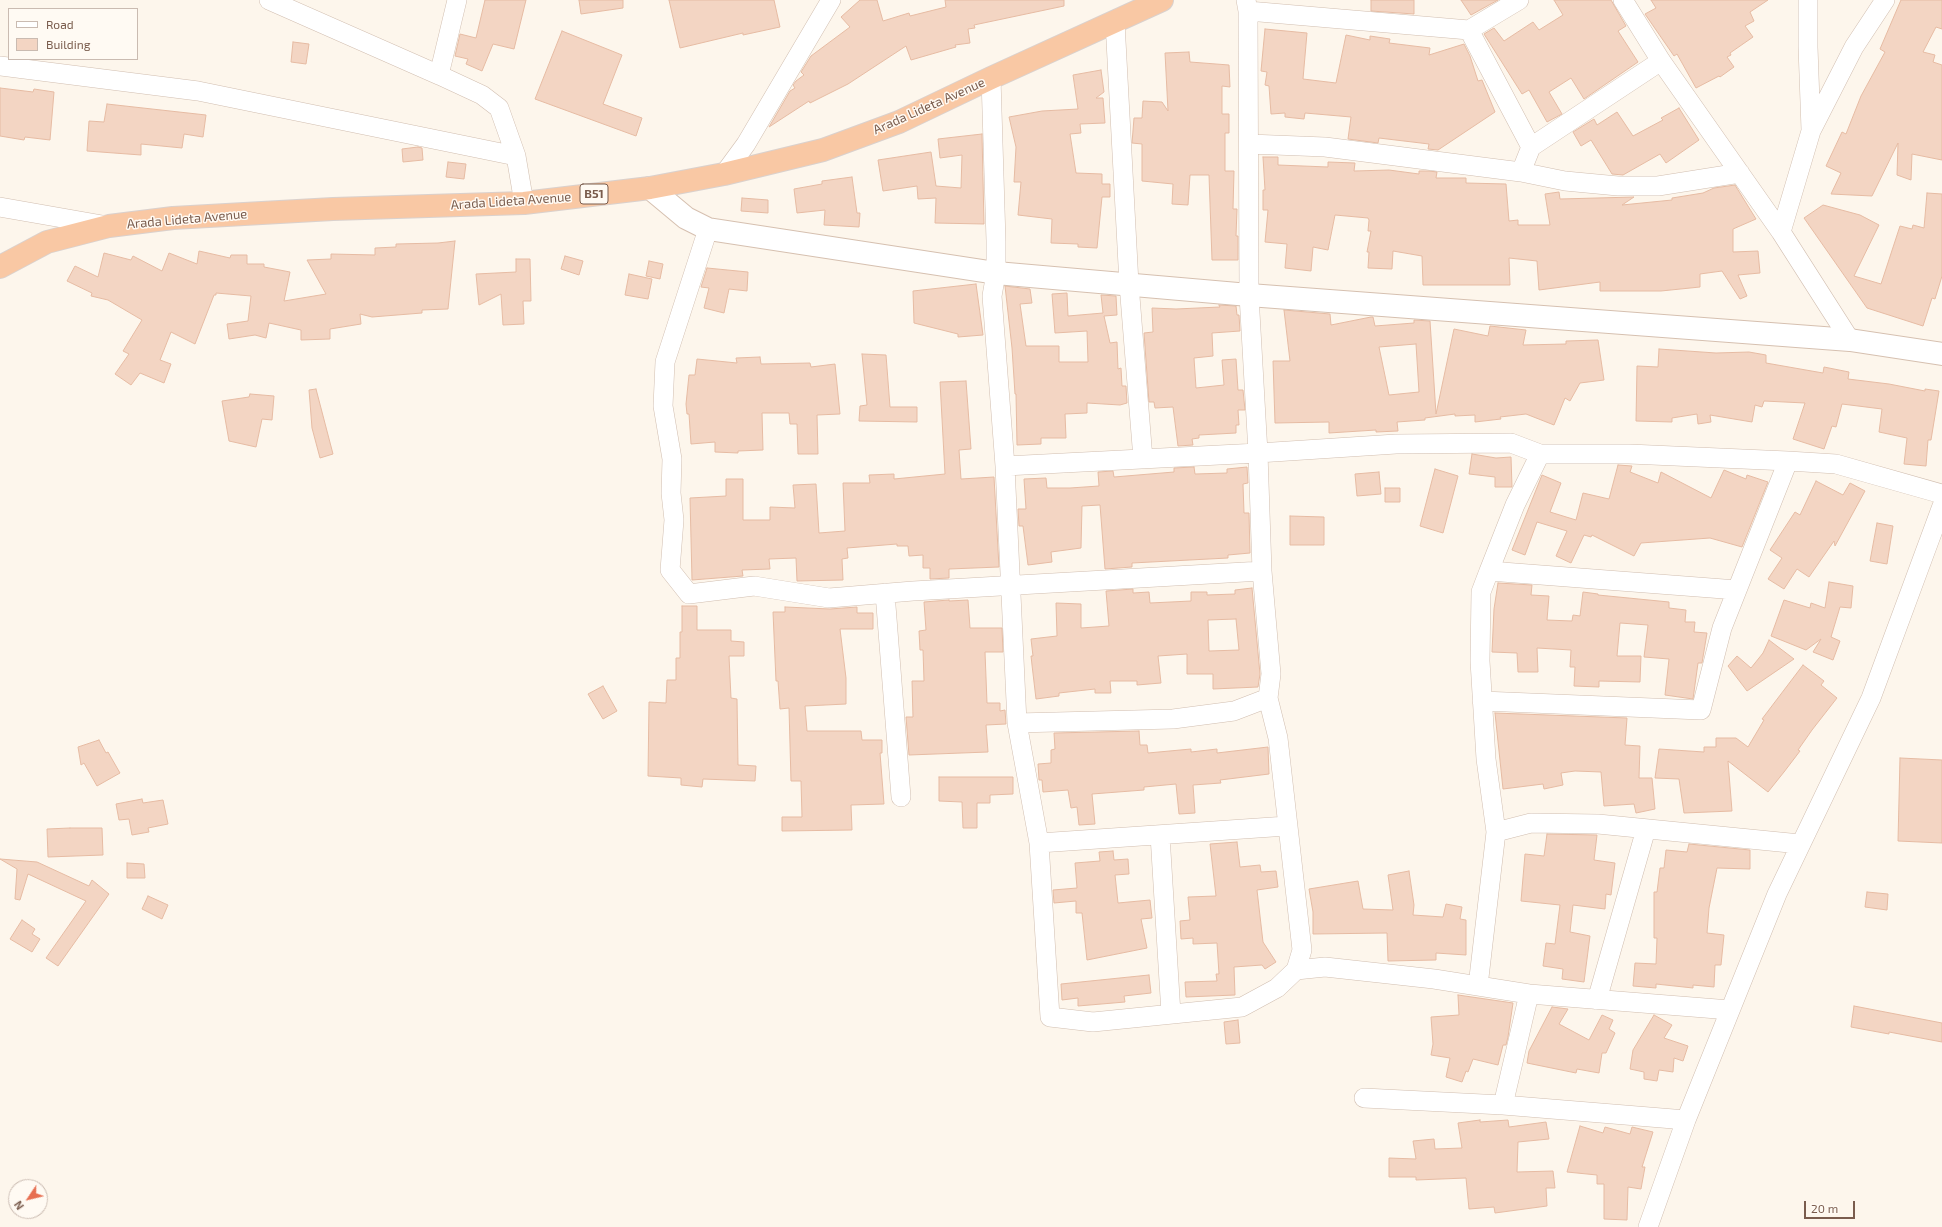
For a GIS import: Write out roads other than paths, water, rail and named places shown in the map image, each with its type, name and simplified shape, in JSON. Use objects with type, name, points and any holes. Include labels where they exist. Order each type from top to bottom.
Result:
[{"type":"highway","name":"Arada Lideta Avenue","points":[[0,267],[47,242],[109,226],[173,218],[333,209],[524,203],[650,188],[724,174],[823,150],[892,125],[1162,0]]},
{"type":"main road","points":[[650,188],[686,218],[708,229],[996,273],[1249,295],[1850,340],[1942,354]]},
{"type":"street","points":[[269,0],[482,95],[499,108],[516,156],[524,203]]},
{"type":"street","points":[[439,75],[457,0]]},
{"type":"street","points":[[724,174],[746,144],[831,0]]},
{"type":"street","points":[[991,78],[996,273],[992,296],[1004,466],[1017,723],[1040,843],[1050,1017],[1093,1022],[1242,1007],[1277,988],[1296,970],[1302,950],[1278,738],[1268,698],[1271,674],[1262,571],[1258,454],[1249,295],[1247,6],[1470,30],[1519,0]]},
{"type":"street","points":[[1624,0],[1661,61],[1781,232],[1850,340]]},
{"type":"street","points":[[1808,0],[1811,131]]},
{"type":"street","points":[[1781,232],[1811,131],[1854,47],[1885,0]]},
{"type":"street","points":[[1115,22],[1129,284],[1143,459]]},
{"type":"street","points":[[1470,30],[1531,147]]},
{"type":"street","points":[[1521,172],[1531,147],[1661,61]]},
{"type":"street","points":[[0,66],[198,91],[516,156]]},
{"type":"street","points":[[1249,144],[1325,147],[1521,172],[1565,182],[1618,186],[1658,186],[1740,173]]},
{"type":"street","points":[[0,207],[109,226]]},
{"type":"street","points":[[708,229],[664,362],[663,406],[672,459],[671,493],[674,520],[670,570],[689,594],[754,586],[829,598],[884,593],[1262,571]]},
{"type":"street","points":[[1004,466],[1258,454],[1396,444],[1511,443],[1540,454],[1629,454],[1836,464],[1942,494]]},
{"type":"street","points":[[1478,986],[1496,832],[1486,759],[1482,701],[1480,661],[1481,592],[1515,505],[1540,454]]},
{"type":"street","points":[[1482,701],[1701,710],[1722,628],[1788,461]]},
{"type":"street","points":[[1648,1227],[1686,1120],[1777,894],[1871,698],[1942,506]]},
{"type":"street","points":[[1489,571],[1737,590]]},
{"type":"street","points":[[884,593],[901,797]]},
{"type":"street","points":[[1017,723],[1173,719],[1234,711],[1268,698]]},
{"type":"street","points":[[1496,832],[1531,823],[1598,824],[1800,844]]},
{"type":"street","points":[[1040,843],[1287,826]]},
{"type":"street","points":[[1597,1000],[1646,829]]},
{"type":"street","points":[[1160,835],[1171,1014]]},
{"type":"street","points":[[1296,970],[1325,967],[1434,979],[1529,994],[1730,1010]]},
{"type":"street","points":[[1503,1105],[1529,994]]},
{"type":"street","points":[[1364,1098],[1503,1105],[1686,1120]]}]
